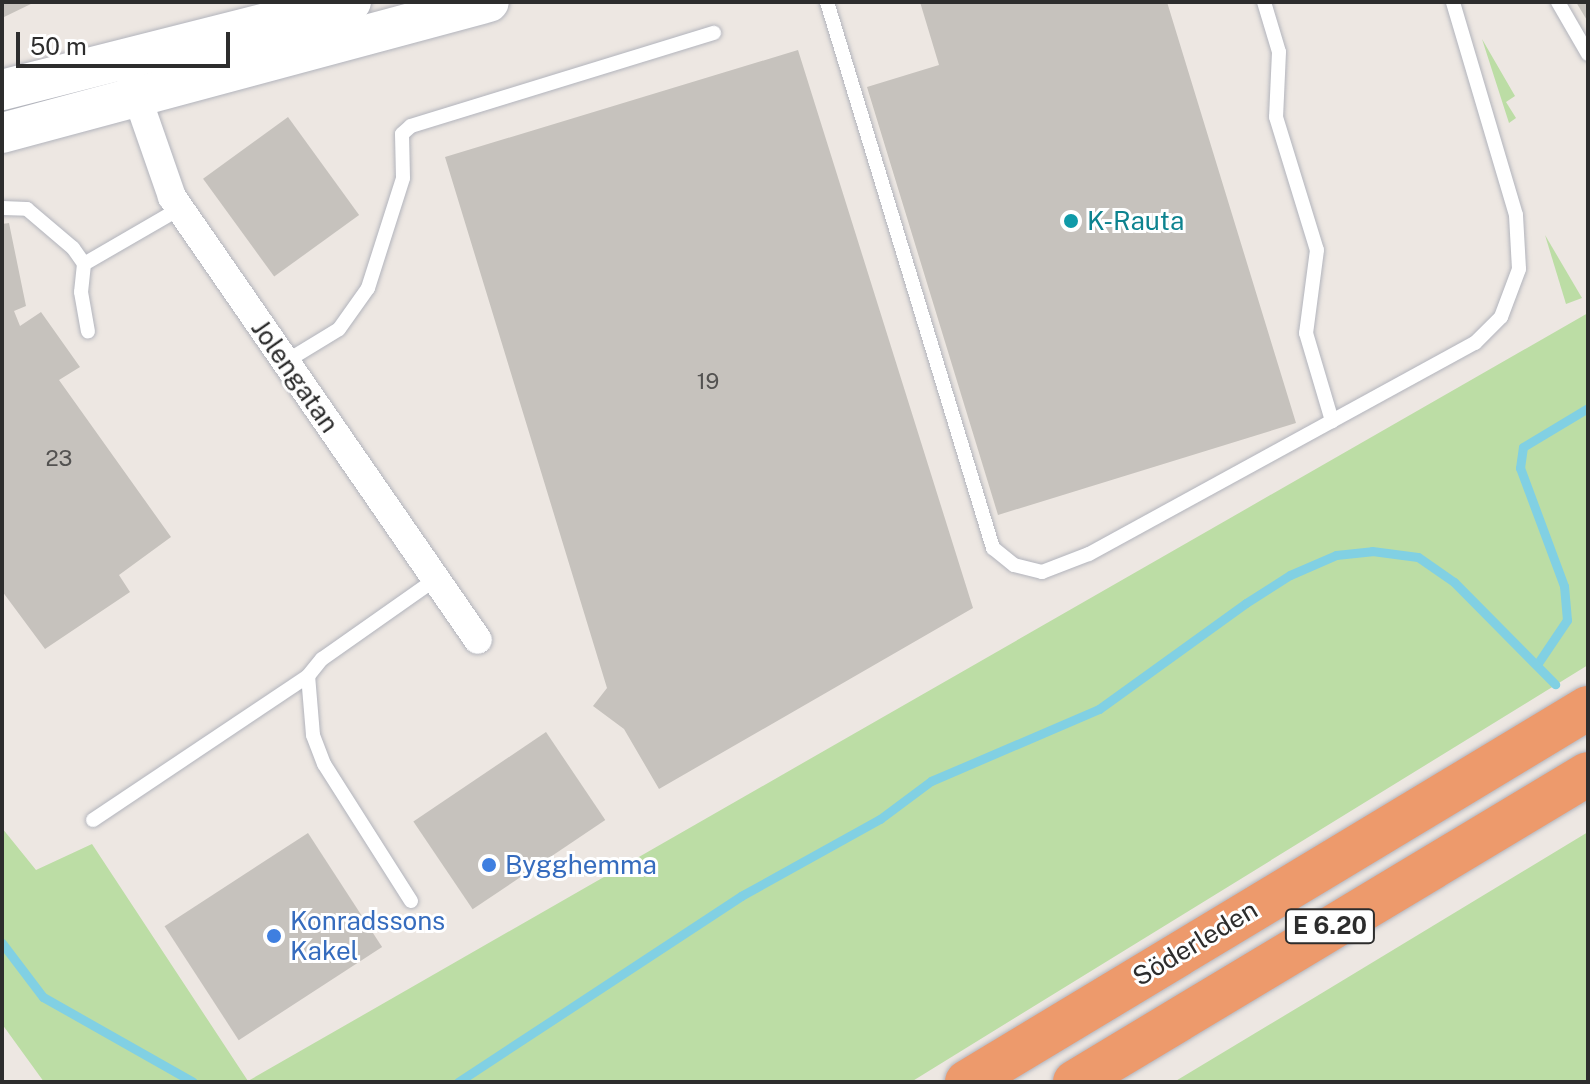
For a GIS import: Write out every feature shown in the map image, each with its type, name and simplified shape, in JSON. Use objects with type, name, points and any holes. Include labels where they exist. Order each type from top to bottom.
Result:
[{"type":"highway","name":"Söderleden","points":[[967,1082],[1588,708]]},
{"type":"highway","name":"E 6.20","points":[[1075,1082],[1588,774]]},
{"type":"street","points":[[2,133],[131,81],[351,2]]},
{"type":"street","points":[[2,90],[131,81],[489,2]]},
{"type":"street","name":"Jolengatan","points":[[131,81],[155,162],[179,209],[478,640]]},
{"type":"lane","points":[[827,2],[993,548],[1001,558],[1028,570],[1059,568],[1475,343],[1512,299],[1519,253],[1516,215],[1453,2]]},
{"type":"lane","points":[[1264,2],[1279,52],[1276,117],[1317,250],[1306,333],[1332,421]]},
{"type":"lane","points":[[1558,2],[1588,54]]},
{"type":"lane","points":[[285,362],[339,329],[368,288],[403,178],[402,134],[411,126],[714,33]]},
{"type":"lane","points":[[2,208],[27,209],[73,248],[84,264],[81,292],[88,331]]},
{"type":"lane","points":[[84,264],[179,209]]},
{"type":"lane","points":[[93,820],[308,676],[322,659],[436,579]]},
{"type":"lane","points":[[308,676],[313,735],[324,764],[411,901]]},
{"type":"green space","points":[[1482,39],[1515,96],[1506,102],[1516,118],[1509,123]]},
{"type":"green space","points":[[1545,235],[1582,298],[1566,304]]},
{"type":"green space","points":[[1588,313],[1588,665],[911,1082],[44,1082],[2,1024],[2,828],[36,870],[92,844],[248,1081]]},
{"type":"green space","points":[[1588,832],[1588,1082],[1174,1082],[1317,996]]},
{"type":"building","points":[[2,2],[35,2],[2,18]]},
{"type":"building","name":"K-Rauta","points":[[920,2],[1167,2],[1296,423],[998,515],[867,87],[939,65]]},
{"type":"building","points":[[1576,2],[1588,2],[1588,22]]},
{"type":"building","points":[[798,50],[973,608],[659,789],[624,729],[593,706],[607,688],[445,157]]},
{"type":"building","points":[[288,117],[359,215],[274,277],[203,179]]},
{"type":"building","points":[[9,223],[26,306],[14,311],[20,326],[41,312],[80,367],[59,380],[171,537],[119,575],[130,592],[45,649],[2,591],[2,224]]},
{"type":"building","name":"Bygghemma","points":[[546,732],[605,820],[473,909],[413,821]]},
{"type":"building","name":"Konradssons Kakel","points":[[308,833],[382,947],[239,1040],[165,926]]},
{"type":"waterway","points":[[1538,663],[1567,620],[1564,586],[1520,468],[1523,447],[1588,408]]},
{"type":"waterway","points":[[458,1082],[741,896],[880,819],[931,781],[1099,709],[1246,603],[1290,575],[1336,555],[1372,551],[1418,557],[1454,582],[1555,684]]},
{"type":"waterway","points":[[2,943],[43,997],[193,1082]]},
{"type":"place","name":"K-Rauta","points":[[1071,221]]},
{"type":"place","name":"Bygghemma","points":[[489,865]]},
{"type":"place","name":"Konradssons Kakel","points":[[274,936]]}]
